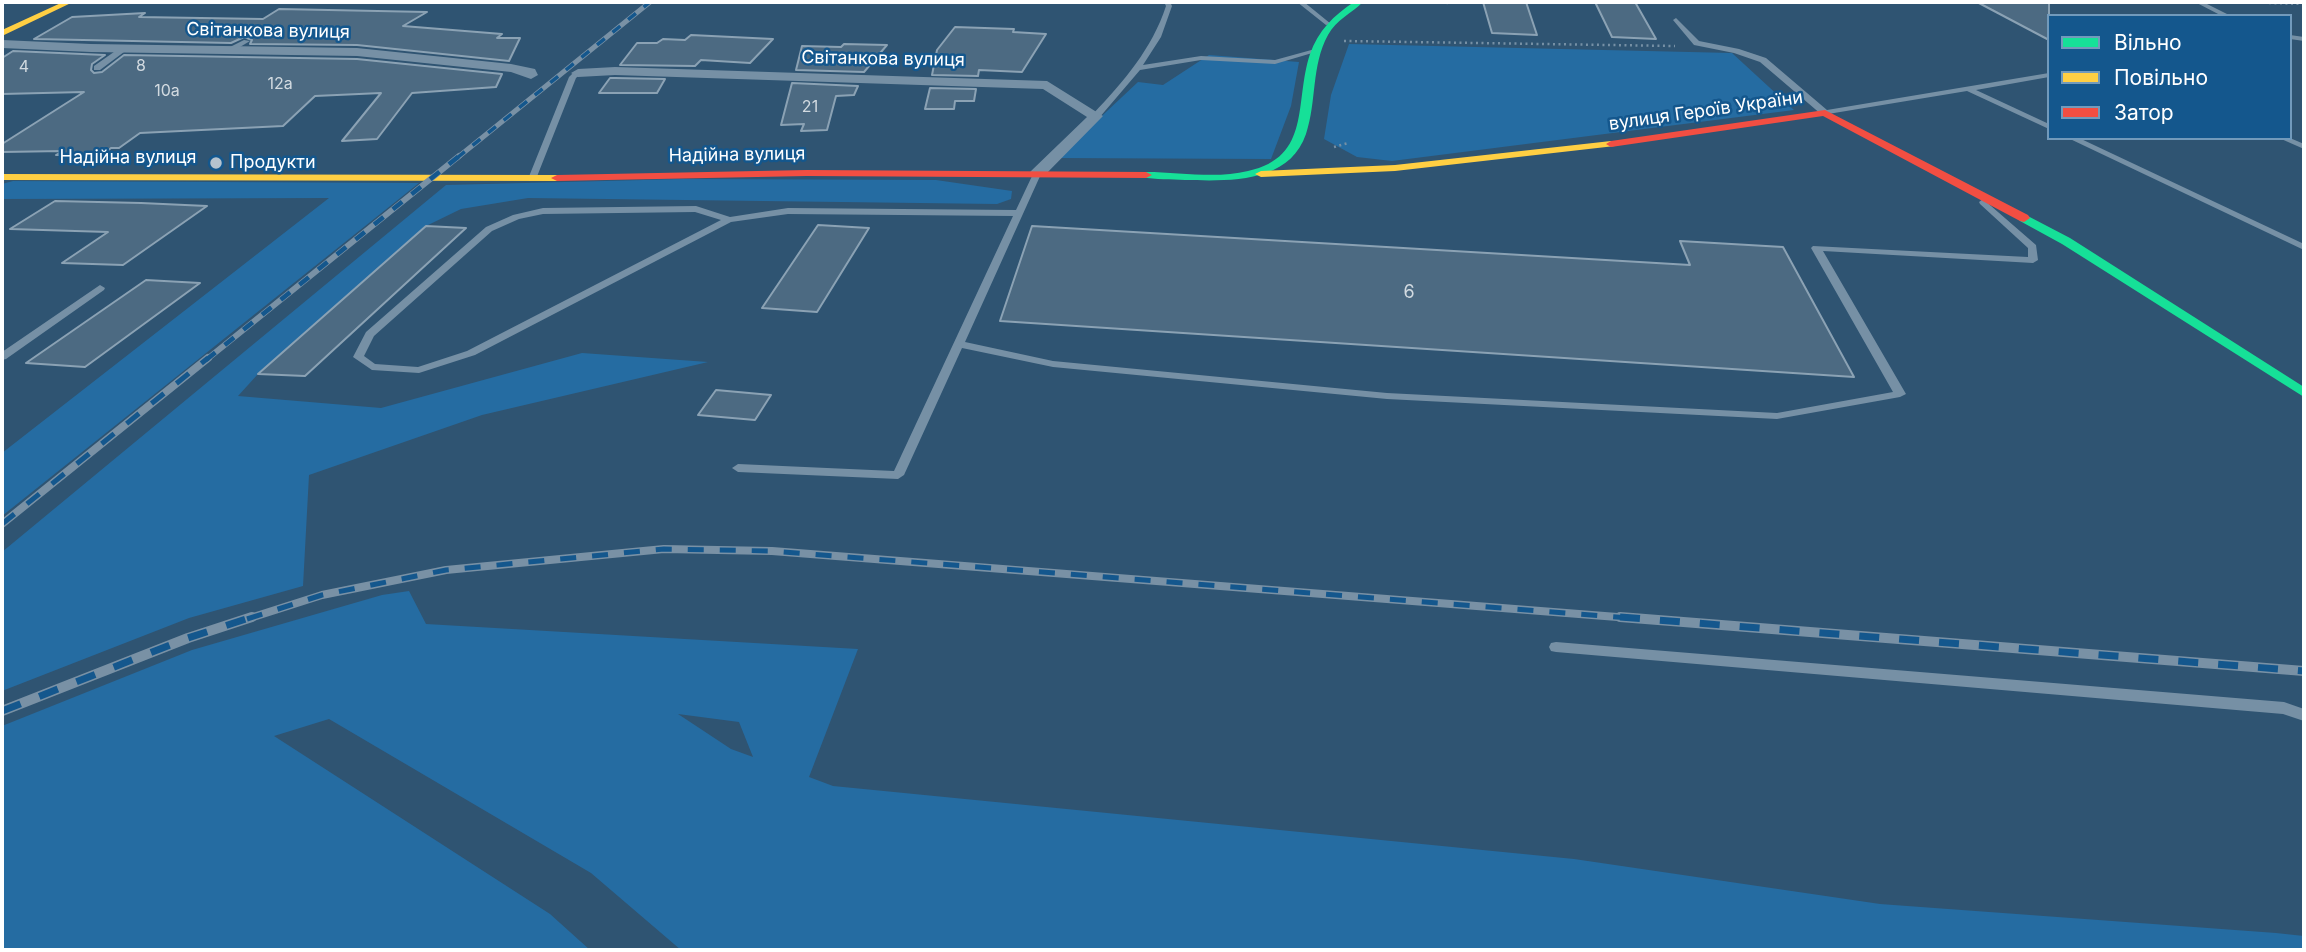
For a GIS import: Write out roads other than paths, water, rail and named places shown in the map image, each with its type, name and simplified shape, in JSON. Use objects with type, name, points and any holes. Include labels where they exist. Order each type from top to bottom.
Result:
[{"type":"street","points":[[2,33],[69,2]]},
{"type":"street","name":"Надійна вулиця","points":[[2,177],[532,179],[807,173],[1248,175],[1267,171],[1282,163],[1299,144],[1317,46],[1328,24],[1359,2]]},
{"type":"street","name":"Світанкова вулиця","points":[[2,44],[124,49],[232,48],[358,52],[511,68],[530,72],[531,75]]},
{"type":"street","name":"Світанкова вулиця","points":[[578,73],[615,71],[1013,82],[1047,85],[1096,116]]},
{"type":"street","name":"вулиця Героїв України","points":[[1248,175],[1395,168],[1571,150],[1825,113],[2066,241],[2304,393]]},
{"type":"street","points":[[1037,174],[1096,116]]},
{"type":"lane","points":[[1096,116],[1139,68],[1161,28],[1169,6],[1167,2]]},
{"type":"lane","points":[[1300,2],[1328,24]]},
{"type":"lane","points":[[2198,2],[2224,14]]},
{"type":"lane","points":[[1676,20],[1697,43],[1763,60],[1825,113],[2047,75]]},
{"type":"lane","points":[[232,48],[246,41]]},
{"type":"lane","points":[[1139,68],[1201,58],[1275,62],[1317,46]]},
{"type":"lane","points":[[97,68],[124,49]]},
{"type":"lane","points":[[532,179],[573,77],[578,73]]},
{"type":"lane","points":[[1968,89],[2047,126]]},
{"type":"lane","points":[[2076,140],[2304,247]]},
{"type":"lane","points":[[2288,140],[2304,147]]},
{"type":"lane","points":[[738,468],[898,475],[1037,174]]},
{"type":"lane","points":[[959,344],[1053,364],[1387,396],[1777,416],[1900,394],[1816,248],[2033,260],[2033,247],[1973,193]]},
{"type":"lane","points":[[729,220],[696,209],[543,211],[516,217],[489,229],[380,325],[370,334],[358,357],[372,367],[419,370],[471,354],[729,220],[788,211],[1020,213]]},
{"type":"lane","points":[[2,357],[100,288]]},
{"type":"lane","points":[[1556,647],[2284,708],[2304,715]]},
{"type":"railway","points":[[457,158],[650,2]]},
{"type":"railway","points":[[206,360],[459,156]]},
{"type":"railway","points":[[2,524],[208,358]]},
{"type":"railway","points":[[247,619],[322,595],[446,570],[664,549],[772,551],[1643,619]]},
{"type":"railway","points":[[2,711],[188,638],[252,617]]},
{"type":"railway","points":[[1620,617],[2304,671]]},
{"type":"place","name":"Продукти","points":[[216,163]]}]
